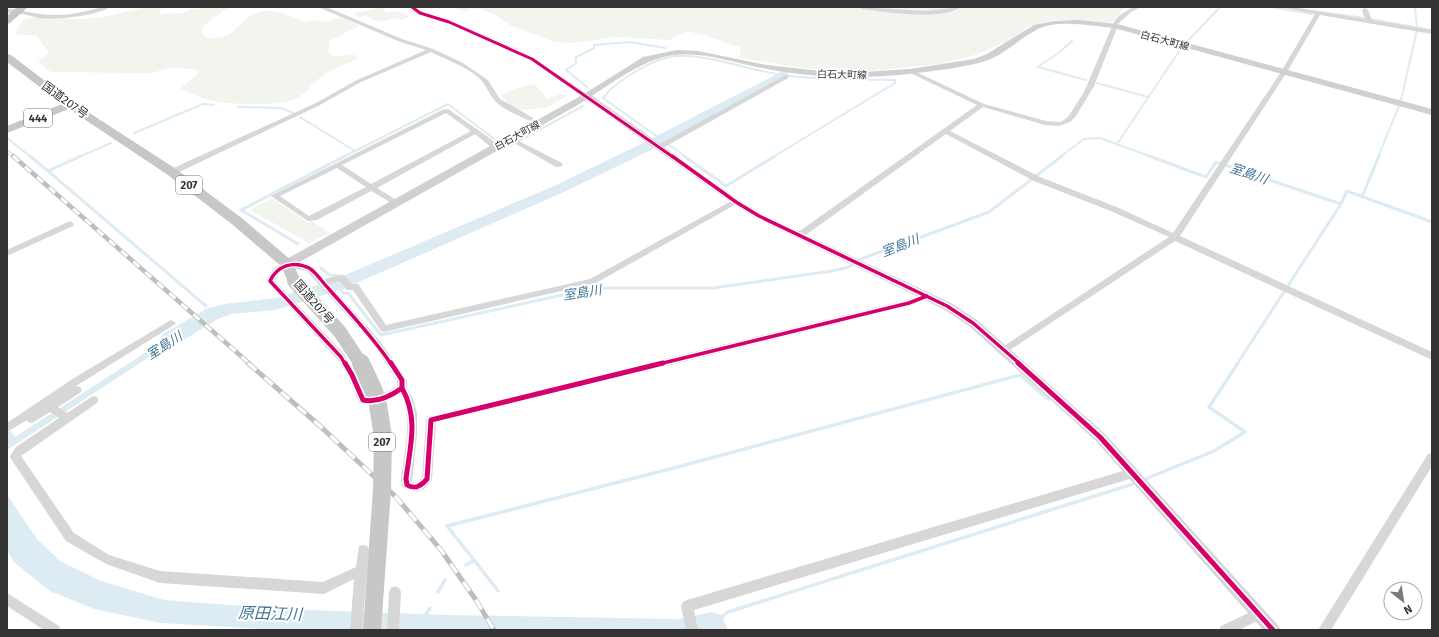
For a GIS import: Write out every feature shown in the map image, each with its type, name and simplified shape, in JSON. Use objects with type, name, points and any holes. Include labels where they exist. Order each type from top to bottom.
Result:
[{"type":"highway","points":[[7,21],[20,9]]},
{"type":"highway","name":"国道207号","points":[[7,57],[70,105],[172,172],[238,222],[287,264],[294,281],[335,325],[352,348],[374,392],[382,427],[382,478],[372,630]]},
{"type":"highway","name":"444","points":[[7,130],[70,105]]},
{"type":"main road","name":"白石大町線","points":[[287,264],[496,147],[515,141],[539,123],[587,96],[646,59],[677,52],[698,53],[767,67],[820,74],[864,75],[910,71],[976,61],[990,56],[1036,28],[1054,23],[1079,22],[1114,26],[1432,112]]},
{"type":"street","points":[[7,11],[20,9],[39,16],[59,16],[107,7]]},
{"type":"street","points":[[321,7],[400,40],[431,50],[460,64],[486,81],[498,100],[539,123]]},
{"type":"street","points":[[412,7],[420,13],[450,22],[517,50],[660,143],[736,202],[759,216],[927,296],[947,306],[973,323],[1100,437],[1273,630]]},
{"type":"street","points":[[862,7],[909,12],[946,11],[958,7]]},
{"type":"street","points":[[910,71],[982,105],[1045,123],[1064,123],[1069,120],[1085,97],[1102,61],[1111,30],[1123,14],[1138,7]]},
{"type":"street","points":[[1283,7],[1368,19],[1432,32]]},
{"type":"street","points":[[1365,10],[1368,19]]},
{"type":"street","points":[[1004,350],[1176,237],[1284,72],[1318,13]]},
{"type":"street","points":[[172,172],[318,104],[357,82],[431,50]]},
{"type":"street","points":[[660,143],[786,77]]},
{"type":"street","points":[[800,235],[982,105]]},
{"type":"street","points":[[476,131],[308,219],[276,196],[444,111],[448,111],[476,131],[496,147]]},
{"type":"street","points":[[945,131],[1033,178],[1116,210],[1432,356]]},
{"type":"street","points":[[515,141],[559,165]]},
{"type":"street","points":[[337,165],[395,203]]},
{"type":"street","points":[[324,283],[342,278],[350,288],[355,286],[384,329],[593,282],[736,202]]},
{"type":"street","points":[[7,253],[70,224]]},
{"type":"street","points":[[402,388],[396,392],[368,402],[363,400],[352,375],[341,357],[270,280],[272,274],[287,264],[301,265],[310,269],[377,343],[402,380],[402,388],[408,398],[412,413],[412,435],[407,485],[411,488],[417,488],[423,484],[427,478],[431,420],[909,303],[927,296]]},
{"type":"street","points":[[9,430],[77,381],[171,323]]},
{"type":"street","points":[[9,430],[77,390]]},
{"type":"street","points":[[93,400],[20,450],[15,456],[70,537],[106,559],[160,577],[324,588],[361,570]]},
{"type":"street","points":[[50,407],[67,418]]},
{"type":"street","points":[[1324,630],[1432,457]]},
{"type":"street","points":[[692,630],[688,606],[1138,478]]},
{"type":"street","points":[[356,630],[363,550]]},
{"type":"street","points":[[394,630],[395,592]]},
{"type":"street","points":[[7,599],[55,630]]},
{"type":"street","points":[[1225,630],[1259,614]]},
{"type":"shaded area","points":[[162,7],[159,14],[184,13],[191,9],[229,7],[209,21],[201,30],[204,36],[214,38],[223,37],[230,34],[247,18],[262,11],[278,12],[289,15],[303,22],[312,20],[328,22],[341,17],[359,26],[329,41],[329,53],[333,56],[355,55],[358,59],[330,71],[315,82],[303,94],[289,101],[267,104],[229,103],[199,97],[181,89],[199,73],[194,69],[169,68],[151,73],[51,72],[38,62],[49,53],[37,36],[15,34],[25,19],[34,17],[82,19],[104,17],[142,8]]},
{"type":"shaded area","points":[[376,7],[383,7],[386,13],[399,11],[409,17],[401,20],[394,18],[380,22],[373,20],[366,15],[359,17],[353,13],[375,9]]},
{"type":"shaded area","points":[[448,7],[1129,7],[1123,9],[1116,20],[1107,23],[1079,20],[1053,20],[1029,26],[1007,41],[975,55],[939,64],[861,72],[802,68],[740,58],[741,48],[704,35],[686,31],[669,40],[617,37],[572,43],[555,42],[510,25],[492,13],[476,8],[464,11]]},
{"type":"shaded area","points":[[535,84],[547,99],[561,94],[566,96],[546,108],[518,110],[507,103],[501,95],[518,88]]},
{"type":"shaded area","points":[[272,198],[308,223],[312,221],[330,233],[309,243],[250,210]]},
{"type":"water","points":[[188,325],[192,329],[7,450],[7,427],[15,437]]},
{"type":"water","points":[[7,495],[37,539],[60,561],[101,581],[164,600],[282,609],[446,615],[676,619],[681,630],[276,630],[161,623],[94,609],[50,591],[15,563],[7,551]]},
{"type":"waterway","points":[[1186,43],[1220,7]]},
{"type":"waterway","points":[[1271,7],[1312,14]]},
{"type":"waterway","points":[[1415,7],[1417,27]]},
{"type":"waterway","points":[[1313,11],[1365,18],[1432,30]]},
{"type":"waterway","points":[[1401,100],[1417,30]]},
{"type":"waterway","points":[[1072,41],[1061,51],[1038,67],[1086,80]]},
{"type":"waterway","points":[[587,87],[566,70],[576,63],[576,57],[594,48],[594,45],[630,42],[665,48]]},
{"type":"waterway","points":[[1117,144],[1182,47]]},
{"type":"waterway","points":[[686,157],[603,98],[617,84],[638,70],[659,60],[675,56],[700,57],[770,73],[797,77],[895,80],[895,83],[773,157]]},
{"type":"waterway","name":"室島川","points":[[170,339],[212,314],[230,308],[275,304],[337,285],[559,189],[646,147],[783,75]]},
{"type":"waterway","points":[[1097,83],[1148,97]]},
{"type":"waterway","points":[[134,133],[203,104],[214,105]]},
{"type":"waterway","points":[[355,151],[448,104],[497,141]]},
{"type":"waterway","points":[[508,147],[583,106]]},
{"type":"waterway","points":[[1378,157],[1399,106]]},
{"type":"waterway","points":[[238,107],[281,108],[293,113]]},
{"type":"waterway","points":[[300,117],[355,151]]},
{"type":"waterway","points":[[7,138],[31,157]]},
{"type":"waterway","name":"室島川","points":[[1060,157],[1084,139],[1100,138],[1152,157]]},
{"type":"waterway","points":[[79,157],[111,143]]},
{"type":"waterway","points":[[345,156],[355,151]]},
{"type":"waterway","points":[[30,156],[48,171]]},
{"type":"waterway","points":[[48,171],[81,156]]},
{"type":"waterway","points":[[298,244],[241,210],[345,156]]},
{"type":"waterway","points":[[684,156],[726,186],[775,156]]},
{"type":"waterway","name":"室島川","points":[[337,285],[343,293],[348,293],[381,335],[594,288],[713,288],[832,271],[849,267],[861,259],[989,212],[1062,156]]},
{"type":"waterway","name":"室島川","points":[[1149,156],[1206,177],[1216,162],[1341,204]]},
{"type":"waterway","points":[[1362,197],[1379,156]]},
{"type":"waterway","points":[[48,171],[206,306]]},
{"type":"waterway","name":"室島川","points":[[1341,204],[1347,191],[1362,197]]},
{"type":"waterway","name":"室島川","points":[[1362,197],[1432,222]]},
{"type":"waterway","points":[[1237,364],[1341,204]]},
{"type":"waterway","points":[[321,268],[329,275],[342,276]]},
{"type":"waterway","points":[[1143,480],[1214,451],[1245,432],[1209,407],[1238,363]]},
{"type":"waterway","points":[[474,560],[447,526],[670,469],[1020,375],[1048,399]]},
{"type":"waterway","points":[[712,624],[728,612],[1136,483]]},
{"type":"waterway","points":[[466,565],[474,560]]},
{"type":"waterway","points":[[474,560],[498,591]]},
{"type":"waterway","points":[[438,592],[445,580]]},
{"type":"waterway","points":[[424,617],[430,608]]},
{"type":"waterway","name":"原田江川","points":[[683,630],[712,624],[716,630]]},
{"type":"railway","points":[[7,151],[14,157]]},
{"type":"railway","points":[[13,156],[250,364]]},
{"type":"railway","points":[[248,363],[320,426],[396,497],[441,550],[476,600],[494,630]]},
{"type":"cycle path","points":[[412,7],[420,13],[449,22],[532,59],[587,96],[736,202],[759,216],[947,306],[973,323],[1100,437],[1273,630]]},
{"type":"cycle path","points":[[402,388],[377,400],[363,400],[352,375],[341,357],[270,281],[277,270],[287,265],[298,265],[310,269],[377,343],[402,380],[402,388],[408,399],[412,413],[412,435],[406,479],[407,485],[413,488],[421,486],[427,479],[431,420],[909,303],[927,296]]}]
